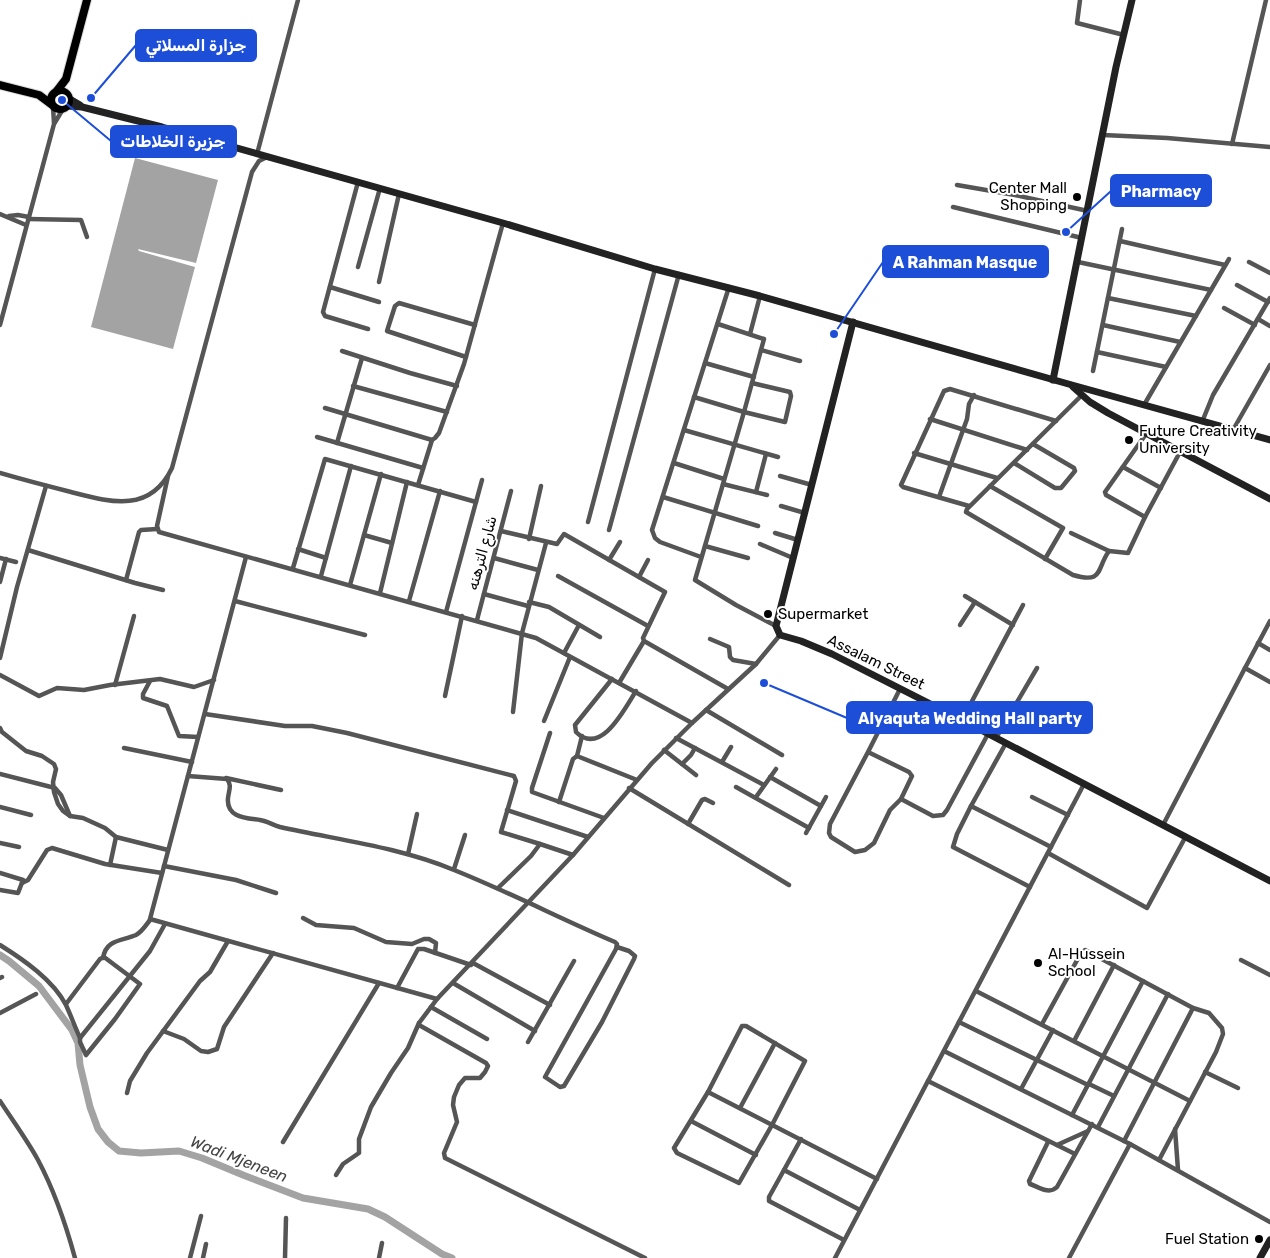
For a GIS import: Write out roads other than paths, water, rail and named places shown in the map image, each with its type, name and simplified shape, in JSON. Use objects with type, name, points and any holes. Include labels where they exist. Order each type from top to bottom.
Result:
[{"type":"main road","points":[[66,102],[66,79],[87,0]]},
{"type":"main road","points":[[1054,380],[1132,0]]},
{"type":"main road","points":[[52,105],[52,97],[66,79]]},
{"type":"main road","points":[[0,85],[39,95],[61,92],[66,102],[82,107],[380,188],[655,269],[729,287],[1270,440]]},
{"type":"main road","points":[[39,95],[56,109],[66,102]]},
{"type":"main road","points":[[780,635],[776,626],[853,322]]},
{"type":"main road","points":[[1072,385],[1082,395],[1108,413],[1270,499]]},
{"type":"main road","name":"Assalam Street","points":[[780,635],[822,650],[962,720],[1270,881]]},
{"type":"main road","points":[[1260,1258],[1270,1240]]},
{"type":"street","points":[[257,154],[298,0]]},
{"type":"street","points":[[1080,0],[1077,23],[1124,35]]},
{"type":"street","points":[[1232,144],[1266,0]]},
{"type":"street","points":[[0,325],[54,124],[66,102]]},
{"type":"street","points":[[52,105],[54,124]]},
{"type":"street","points":[[1103,135],[1167,138],[1270,147]]},
{"type":"street","points":[[157,529],[168,476],[172,468],[252,172],[259,161],[268,157]]},
{"type":"street","points":[[358,182],[323,315],[368,329]]},
{"type":"street","points":[[957,185],[1088,211]]},
{"type":"street","points":[[358,267],[380,188]]},
{"type":"street","points":[[379,282],[399,194]]},
{"type":"street","points":[[953,207],[1082,238]]},
{"type":"street","points":[[0,214],[26,225]]},
{"type":"street","points":[[8,216],[18,215],[28,218],[82,220],[87,237]]},
{"type":"street","points":[[418,485],[432,440],[439,433],[457,386],[476,325],[503,223]]},
{"type":"street","points":[[1093,371],[1122,229]]},
{"type":"street","points":[[1120,242],[1225,265]]},
{"type":"street","points":[[1144,405],[1228,259]]},
{"type":"street","points":[[1078,262],[1210,290]]},
{"type":"street","points":[[1249,262],[1270,273]]},
{"type":"street","points":[[588,522],[655,269]]},
{"type":"street","points":[[609,530],[679,274]]},
{"type":"street","points":[[1202,422],[1214,395],[1269,300],[1237,285]]},
{"type":"street","points":[[330,287],[379,302]]},
{"type":"street","points":[[702,557],[660,542],[655,538],[652,530],[729,287]]},
{"type":"street","points":[[750,334],[760,296]]},
{"type":"street","points":[[1108,298],[1196,316]]},
{"type":"street","points":[[466,357],[387,331],[397,303],[476,325]]},
{"type":"street","points":[[1224,308],[1255,326]]},
{"type":"street","points":[[1258,319],[1270,326]]},
{"type":"street","points":[[718,324],[764,338],[695,580],[776,626]]},
{"type":"street","points":[[1103,325],[1180,342]]},
{"type":"street","points":[[761,350],[800,361]]},
{"type":"street","points":[[342,351],[457,386]]},
{"type":"street","points":[[1097,352],[1166,367]]},
{"type":"street","points":[[337,443],[362,358]]},
{"type":"street","points":[[705,363],[754,377]]},
{"type":"street","points":[[1233,430],[1270,364]]},
{"type":"street","points":[[694,397],[744,412],[782,422],[785,421],[790,392],[752,383]]},
{"type":"street","points":[[353,386],[447,412]]},
{"type":"street","points":[[969,506],[900,485],[945,390],[950,389],[974,395],[1056,421]]},
{"type":"street","points":[[939,498],[967,419],[968,406],[974,395]]},
{"type":"street","points":[[1082,395],[966,511],[967,514],[1073,575],[1093,578],[1099,572],[1109,551]]},
{"type":"street","points":[[325,408],[432,440]]},
{"type":"street","points":[[930,420],[1026,450]]},
{"type":"street","points":[[684,430],[734,446],[778,457]]},
{"type":"street","points":[[1145,516],[1105,494],[1146,434]]},
{"type":"street","points":[[317,437],[423,468]]},
{"type":"street","points":[[1014,462],[1055,488],[1061,488],[1075,471],[1074,468],[1033,444]]},
{"type":"street","points":[[1071,533],[1109,551],[1128,553],[1145,516],[1180,452]]},
{"type":"street","points":[[914,453],[998,478]]},
{"type":"street","points":[[756,492],[766,454]]},
{"type":"street","points":[[293,568],[325,459],[476,502]]},
{"type":"street","points":[[674,463],[767,495]]},
{"type":"street","points":[[320,576],[351,466]]},
{"type":"street","points":[[1123,466],[1161,488]]},
{"type":"street","points":[[0,474],[119,503],[149,494],[168,476]]},
{"type":"street","points":[[350,585],[381,474]]},
{"type":"street","points":[[780,476],[812,485]]},
{"type":"street","points":[[446,612],[482,480]]},
{"type":"street","points":[[380,593],[407,482]]},
{"type":"street","points":[[0,658],[46,486]]},
{"type":"street","points":[[529,538],[541,486]]},
{"type":"street","points":[[990,486],[1063,528],[1063,531],[1045,559]]},
{"type":"street","points":[[409,601],[440,491]]},
{"type":"street","name":"شارع الترهنه","points":[[476,620],[511,491]]},
{"type":"street","points":[[663,497],[758,526]]},
{"type":"street","points":[[781,506],[805,513]]},
{"type":"street","points":[[126,580],[139,532],[141,530],[157,529],[160,532],[246,557],[293,568],[536,638],[692,723]]},
{"type":"street","points":[[501,531],[546,543],[559,544],[564,534],[665,592],[648,626],[643,638],[644,641],[619,683]]},
{"type":"street","points":[[775,534],[798,540]]},
{"type":"street","points":[[364,535],[392,543]]},
{"type":"street","points":[[609,560],[620,542]]},
{"type":"street","points":[[513,712],[522,633],[528,604],[546,543]]},
{"type":"street","points":[[760,544],[793,558]]},
{"type":"street","points":[[705,546],[748,558]]},
{"type":"street","points":[[28,550],[163,590]]},
{"type":"street","points":[[298,550],[326,558]]},
{"type":"street","points":[[66,1004],[100,959],[103,958],[105,949],[110,944],[139,933],[150,920],[246,557]]},
{"type":"street","points":[[0,558],[16,562]]},
{"type":"street","points":[[494,558],[538,570]]},
{"type":"street","points":[[0,582],[6,560]]},
{"type":"street","points":[[639,577],[648,560]]},
{"type":"street","points":[[558,576],[648,626]]},
{"type":"street","points":[[484,594],[549,607],[600,637]]},
{"type":"street","points":[[965,596],[1013,625]]},
{"type":"street","points":[[235,601],[365,635]]},
{"type":"street","points":[[960,625],[975,602]]},
{"type":"street","points":[[962,720],[1023,605]]},
{"type":"street","points":[[115,685],[134,616]]},
{"type":"street","points":[[445,696],[462,616]]},
{"type":"street","points":[[1163,825],[1270,622]]},
{"type":"street","points":[[564,653],[580,625]]},
{"type":"street","points":[[336,1175],[343,1164],[359,1153],[359,1139],[371,1107],[408,1048],[419,1023],[437,999],[573,855],[629,788],[664,750],[756,664],[780,635]]},
{"type":"street","points":[[710,639],[729,647],[730,657],[733,660],[756,664]]},
{"type":"street","points":[[644,641],[728,690]]},
{"type":"street","points":[[1258,643],[1270,650]]},
{"type":"street","points":[[544,721],[570,657]]},
{"type":"street","points":[[996,738],[1037,668]]},
{"type":"street","points":[[1245,668],[1270,682]]},
{"type":"street","points":[[0,675],[39,696],[57,688],[84,690],[160,679],[194,687],[214,680]]},
{"type":"street","points":[[612,679],[575,725],[576,732],[582,736],[592,738],[604,735],[617,721],[636,691]]},
{"type":"street","points":[[150,681],[143,694],[144,698],[167,706],[179,736],[198,737]]},
{"type":"street","points":[[868,752],[911,773],[911,779],[900,799],[890,810],[874,843],[859,852],[852,851],[831,836],[828,829],[900,689]]},
{"type":"street","points":[[706,710],[782,756]]},
{"type":"street","points":[[205,714],[285,726],[312,726],[347,733],[514,776],[516,781],[501,832],[573,855]]},
{"type":"street","points":[[0,728],[2,732],[26,751],[42,756],[54,764],[56,769],[53,787],[60,808],[70,816],[82,818],[105,828],[116,837],[168,850]]},
{"type":"street","points":[[550,733],[532,791],[604,818]]},
{"type":"street","points":[[900,799],[933,816],[943,815],[988,734]]},
{"type":"street","points":[[559,802],[573,760],[577,756],[582,736]]},
{"type":"street","points":[[676,738],[764,785]]},
{"type":"street","points":[[1006,743],[971,806],[957,834],[953,847],[1030,887]]},
{"type":"street","points":[[722,762],[732,747]]},
{"type":"street","points":[[124,748],[192,762]]},
{"type":"street","points":[[682,764],[695,748]]},
{"type":"street","points":[[664,750],[696,775]]},
{"type":"street","points":[[577,756],[637,780]]},
{"type":"street","points":[[756,797],[776,769]]},
{"type":"street","points":[[0,774],[53,787]]},
{"type":"street","points":[[188,776],[224,778],[281,790]]},
{"type":"street","points":[[770,777],[821,806]]},
{"type":"street","points":[[224,778],[228,780],[230,785],[229,807],[239,817],[263,821],[280,828],[408,854],[454,869],[615,942],[617,947],[633,953],[634,959],[602,1022],[564,1086],[560,1087],[545,1077],[617,947]]},
{"type":"street","points":[[835,1258],[1084,784]]},
{"type":"street","points":[[736,787],[756,797],[807,830],[826,798]]},
{"type":"street","points":[[629,788],[789,885]]},
{"type":"street","points":[[1032,797],[1068,815]]},
{"type":"street","points":[[688,824],[702,800],[705,799],[713,803]]},
{"type":"street","points":[[971,806],[1051,847]]},
{"type":"street","points":[[0,807],[32,815]]},
{"type":"street","points":[[508,810],[588,837]]},
{"type":"street","points":[[408,854],[417,814]]},
{"type":"street","points":[[454,869],[466,836]]},
{"type":"street","points":[[1048,854],[1147,908],[1186,836]]},
{"type":"street","points":[[110,865],[116,837]]},
{"type":"street","points":[[0,843],[19,847]]},
{"type":"street","points":[[498,888],[531,856],[540,844]]},
{"type":"street","points":[[22,883],[28,880],[47,850],[52,848],[110,865],[162,873]]},
{"type":"street","points":[[164,866],[236,880],[276,893]]},
{"type":"street","points":[[0,873],[22,878],[18,893],[0,890]]},
{"type":"street","points":[[303,918],[316,925],[349,927],[360,930],[386,942],[412,944],[429,939],[436,943],[435,953]]},
{"type":"street","points":[[150,920],[437,999]]},
{"type":"street","points":[[80,1038],[150,951],[166,924]]},
{"type":"street","points":[[127,1094],[130,1081],[147,1053],[200,981],[210,972],[228,941]]},
{"type":"street","points":[[0,945],[43,978],[66,1004],[80,1038],[84,1055],[86,1055],[140,987],[140,984],[107,958],[103,958]]},
{"type":"street","points":[[398,988],[418,949],[472,964],[550,1004]]},
{"type":"street","points":[[1042,1024],[1082,951],[1087,951],[1193,1008],[1209,1012],[1223,1031],[1222,1038],[1159,1160]]},
{"type":"street","points":[[163,1031],[184,1038],[203,1051],[217,1049],[224,1028],[273,953]]},
{"type":"street","points":[[1241,960],[1270,974]]},
{"type":"street","points":[[528,1042],[574,961]]},
{"type":"street","points":[[1074,1041],[1114,965]]},
{"type":"street","points":[[1072,1115],[1143,981]]},
{"type":"street","points":[[283,1142],[379,983]]},
{"type":"street","points":[[453,983],[534,1031]]},
{"type":"street","points":[[976,991],[1190,1101]]},
{"type":"street","points":[[0,1013],[36,994]]},
{"type":"street","points":[[1098,1127],[1168,994]]},
{"type":"street","points":[[432,1007],[488,1039]]},
{"type":"street","points":[[1124,1141],[1193,1008]]},
{"type":"street","points":[[959,1022],[1114,1096]]},
{"type":"street","points":[[419,1023],[419,1025],[487,1064],[486,1072],[480,1078],[465,1078],[457,1088],[453,1105],[457,1122],[444,1153],[445,1158],[645,1258]]},
{"type":"street","points":[[742,1026],[746,1026],[775,1043],[805,1061],[756,1155],[739,1183],[677,1153],[674,1148],[708,1092],[742,1026]]},
{"type":"street","points":[[1021,1089],[1053,1030]]},
{"type":"street","points":[[740,1108],[775,1043]]},
{"type":"street","points":[[944,1051],[1098,1127],[1270,1222]]},
{"type":"street","points":[[1205,1072],[1238,1088]]},
{"type":"street","points":[[928,1081],[1075,1154]]},
{"type":"street","points":[[708,1092],[877,1179]]},
{"type":"street","points":[[0,1101],[33,1152],[45,1175],[68,1233],[75,1258]]},
{"type":"street","points":[[691,1121],[756,1155]]},
{"type":"street","points":[[1048,1142],[1030,1180],[1030,1184],[1049,1191],[1055,1190],[1092,1124]]},
{"type":"street","points":[[1175,1129],[1178,1170]]},
{"type":"street","points":[[1057,1146],[1088,1132]]},
{"type":"street","points":[[801,1139],[769,1200],[844,1240]]},
{"type":"street","points":[[1069,1258],[1130,1144]]},
{"type":"street","points":[[784,1170],[860,1210]]},
{"type":"street","points":[[190,1258],[201,1216]]},
{"type":"street","points":[[285,1258],[286,1218]]},
{"type":"street","points":[[203,1258],[206,1244]]},
{"type":"street","points":[[379,1258],[382,1244]]},
{"type":"waterway","name":"Wadi Mjeneen","points":[[0,955],[39,986],[72,1030],[78,1043],[80,1065],[90,1107],[98,1129],[108,1142],[119,1151],[141,1153],[179,1151],[202,1158],[303,1198],[368,1209],[385,1217],[442,1254],[452,1258]]},
{"type":"place","name":"جزارة المسلاتي","points":[[91,98]]},
{"type":"place","name":"جزيرة الخلاطات","points":[[62,100]]},
{"type":"place","name":"Center Mall Shopping","points":[[1077,197]]},
{"type":"place","name":"Pharmacy","points":[[1066,232]]},
{"type":"place","name":"A Rahman Masque","points":[[834,334]]},
{"type":"place","name":"Future Creativity University","points":[[1129,440]]},
{"type":"place","name":"Supermarket","points":[[768,614]]},
{"type":"place","name":"Alyaquta Wedding Hall party","points":[[764,683]]},
{"type":"place","name":"Al-Hussein School","points":[[1038,963]]},
{"type":"place","name":"Fuel Station","points":[[1259,1239]]}]
